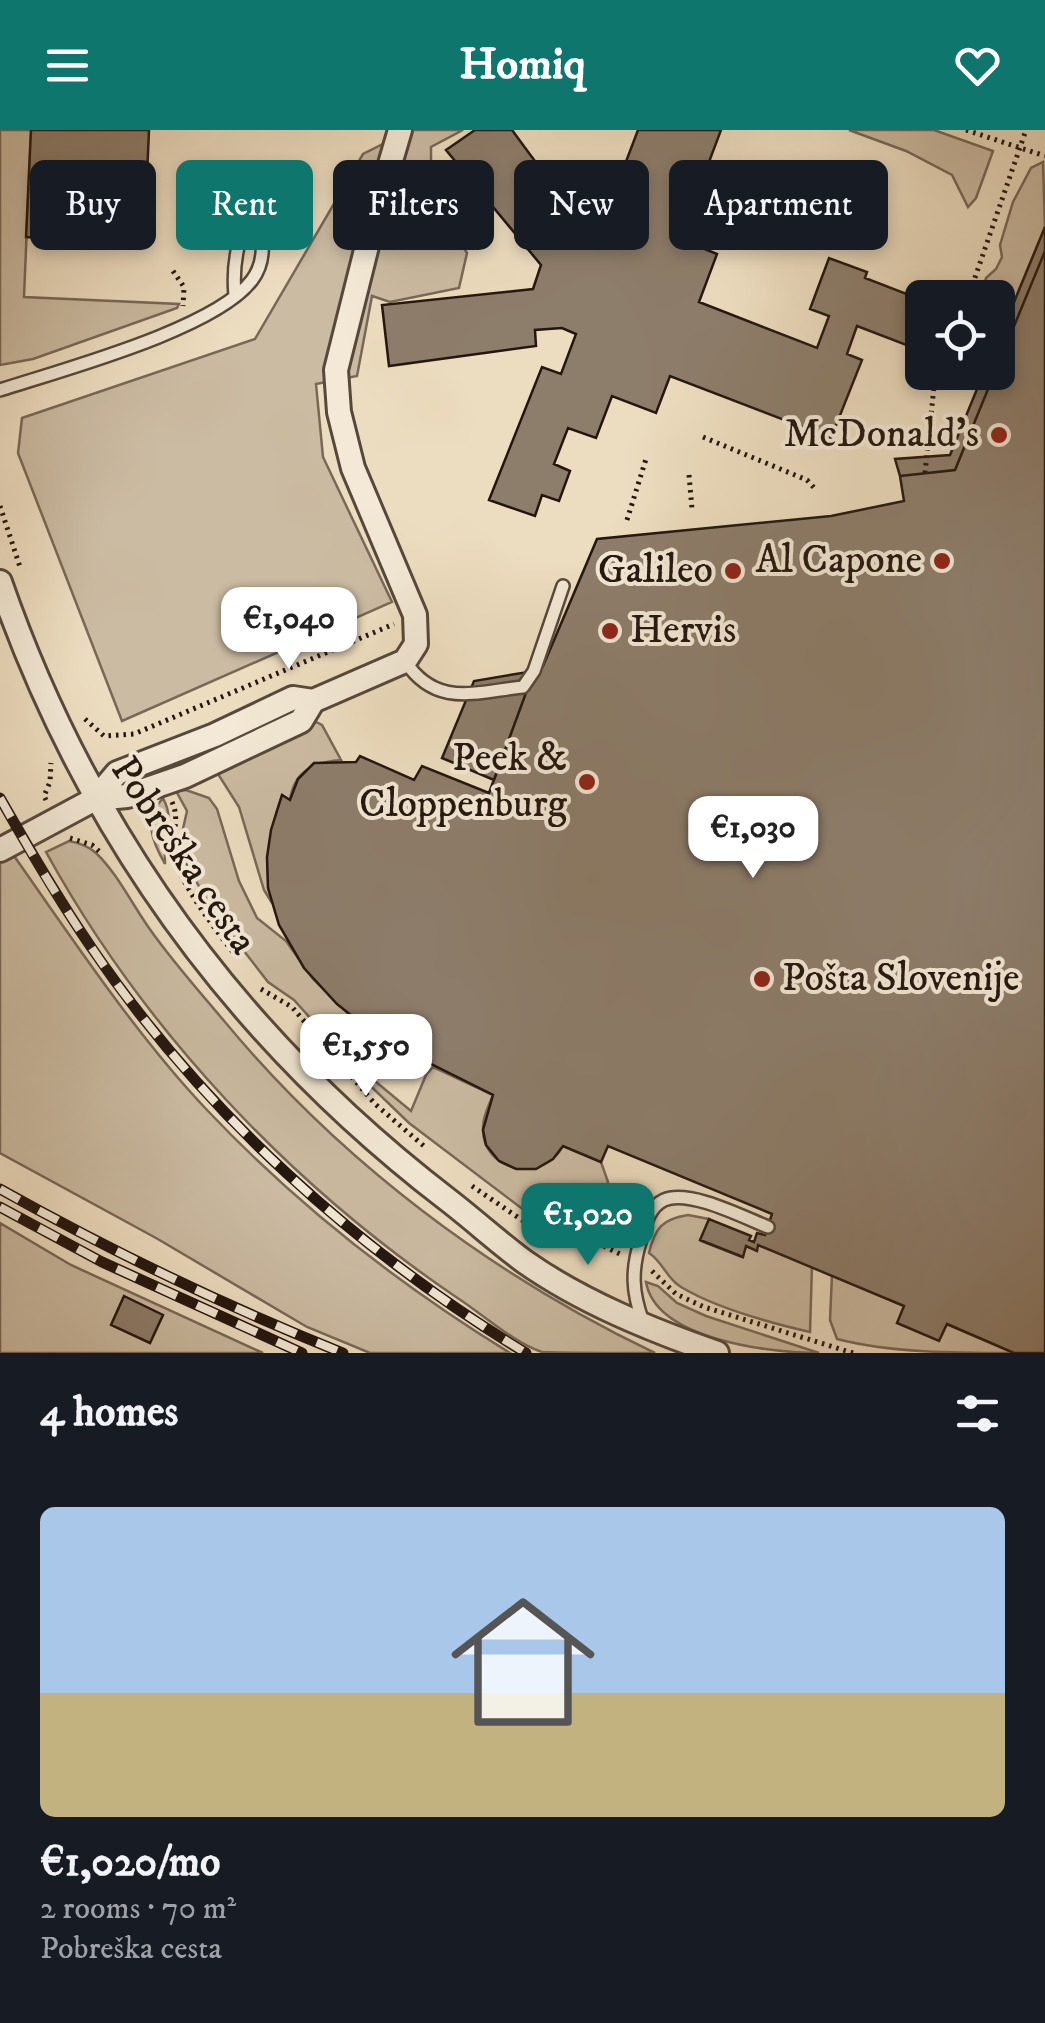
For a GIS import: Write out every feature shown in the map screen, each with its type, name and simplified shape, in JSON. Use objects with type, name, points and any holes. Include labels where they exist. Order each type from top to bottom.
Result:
[{"type":"street","points":[[0,850],[95,799],[127,796],[185,776],[301,721],[313,701],[405,661],[416,644],[415,615],[353,468],[339,412],[336,370],[372,222],[400,130]]},
{"type":"street","name":"Pobreška cesta","points":[[11,578],[23,647],[95,799],[212,970],[280,1050],[331,1103],[400,1163],[526,1262],[645,1326],[717,1353]]},
{"type":"lane","points":[[0,390],[185,326],[208,316],[236,296],[254,279],[261,255],[264,231],[253,207],[240,233],[232,271],[236,296]]},
{"type":"lane","points":[[405,661],[415,676],[442,694],[523,688],[534,672],[564,586]]},
{"type":"lane","points":[[645,1326],[632,1287],[634,1261],[649,1214],[664,1200],[687,1198],[768,1227]]},
{"type":"path","points":[[966,130],[1045,156]]},
{"type":"path","points":[[974,280],[1026,130]]},
{"type":"path","points":[[173,272],[184,288],[182,309]]},
{"type":"path","points":[[925,473],[934,390]]},
{"type":"path","points":[[704,437],[806,480],[817,490]]},
{"type":"path","points":[[627,520],[646,459]]},
{"type":"path","points":[[689,475],[692,509]]},
{"type":"path","points":[[0,506],[11,578]]},
{"type":"path","points":[[82,714],[104,736],[134,734],[415,615]]},
{"type":"path","points":[[168,795],[178,814],[173,852],[178,866],[238,959]]},
{"type":"path","points":[[250,974],[262,989],[292,1007],[375,1104],[434,1155]]},
{"type":"path","points":[[464,1180],[538,1231],[559,1238],[579,1234],[657,1274],[676,1294],[688,1300],[852,1353]]},
{"type":"shaded area","points":[[0,130],[31,130],[24,297],[179,304],[177,308],[33,359],[0,365]]},
{"type":"shaded area","points":[[411,130],[463,130],[431,147],[431,160],[359,160],[363,154]]},
{"type":"shaded area","points":[[849,130],[934,130],[993,151],[976,198],[968,207],[952,175],[906,151]]},
{"type":"shaded area","points":[[1043,162],[1045,227],[1015,300],[1015,280],[986,280],[1002,257],[1000,245],[1013,202],[1031,168]]},
{"type":"shaded area","points":[[333,205],[333,250],[467,253],[459,288],[390,302],[372,296],[357,376],[316,384],[323,457],[392,602],[122,721],[18,453],[22,418],[255,339],[307,250],[313,250],[313,240]]},
{"type":"shaded area","points":[[314,721],[322,725],[341,760],[307,770],[296,781],[290,800],[282,796],[269,849],[272,903],[264,890],[239,807],[218,774]]},
{"type":"shaded area","points":[[186,790],[209,798],[217,809],[239,881],[257,918],[286,941],[313,979],[353,1018],[335,1038],[329,1039],[294,1000],[268,982],[213,911],[183,858],[180,842],[187,811],[176,791]]},
{"type":"shaded area","points":[[163,798],[169,823],[165,864],[156,847],[151,822]]},
{"type":"shaded area","points":[[0,836],[152,1047],[241,1145],[351,1242],[510,1353],[370,1353],[307,1327],[0,1153]]},
{"type":"shaded area","points":[[69,841],[87,847],[104,861],[158,940],[225,1022],[318,1122],[369,1168],[422,1211],[535,1288],[655,1353],[542,1352],[532,1348],[397,1254],[337,1206],[226,1100],[128,981],[46,852]]},
{"type":"shaded area","points":[[352,1062],[411,1111],[433,1067],[493,1095],[483,1127],[485,1142],[502,1163],[528,1169],[554,1158],[563,1146],[601,1162],[608,1182],[591,1215],[585,1222],[567,1228],[541,1223],[409,1123],[357,1073]]},
{"type":"shaded area","points":[[688,1215],[709,1219],[701,1241],[742,1257],[746,1246],[756,1250],[758,1245],[812,1266],[810,1332],[727,1308],[676,1284],[649,1253],[661,1226]]},
{"type":"shaded area","points":[[0,1223],[71,1265],[263,1353],[0,1353]]},
{"type":"shaded area","points":[[832,1275],[1014,1353],[901,1350],[837,1339],[830,1320]]},
{"type":"shaded area","points":[[646,1282],[706,1316],[819,1353],[746,1346],[692,1330],[670,1318],[654,1302]]},
{"type":"building","points":[[31,130],[149,130],[148,160],[30,160],[30,237],[26,237]]},
{"type":"building","points":[[475,130],[512,130],[534,160],[514,160],[514,232],[494,208],[494,160],[454,160],[446,150]]},
{"type":"building","points":[[638,130],[721,130],[710,160],[669,160],[669,250],[707,250],[717,254],[699,302],[817,348],[829,316],[810,309],[829,258],[867,272],[865,278],[905,293],[905,344],[857,326],[847,354],[862,360],[831,438],[670,376],[656,413],[612,396],[596,438],[568,428],[554,464],[570,471],[559,501],[542,495],[535,516],[489,500],[542,367],[561,374],[576,334],[562,328],[535,330],[536,346],[389,366],[382,305],[533,289],[541,265],[529,250],[649,250],[649,160],[627,160]]},
{"type":"building","points":[[1045,227],[1045,251],[1015,324],[1015,300]]},
{"type":"building","points":[[1045,251],[1045,1353],[1014,1353],[947,1324],[939,1341],[897,1323],[904,1306],[758,1245],[757,1251],[746,1246],[743,1257],[700,1240],[709,1219],[751,1236],[749,1240],[754,1242],[757,1233],[765,1235],[772,1214],[608,1146],[601,1162],[563,1146],[553,1159],[536,1169],[516,1169],[499,1161],[486,1145],[483,1130],[493,1095],[407,1052],[403,1062],[369,1039],[372,1032],[337,1004],[304,968],[279,925],[268,888],[267,857],[282,795],[290,800],[298,779],[314,763],[356,762],[360,756],[414,780],[422,766],[489,793],[534,671],[543,666],[597,539],[831,516],[904,501],[900,476],[955,470],[988,390],[1015,390],[1015,324]]},
{"type":"building","points":[[977,390],[988,390],[955,470],[900,476],[895,459],[950,455]]},
{"type":"building","points":[[534,671],[494,780],[442,758],[474,681]]},
{"type":"building","points":[[124,1296],[163,1315],[150,1343],[111,1325]]},
{"type":"railway","points":[[0,798],[44,874],[135,1008],[233,1121],[343,1223],[463,1313],[526,1353]]},
{"type":"railway","points":[[0,1189],[169,1277],[343,1353]]},
{"type":"railway","points":[[0,1207],[102,1262],[302,1353]]},
{"type":"place","name":"McDonald's","points":[[999,435]]},
{"type":"place","name":"Al Capone","points":[[942,561]]},
{"type":"place","name":"Galileo","points":[[733,571]]},
{"type":"place","name":"Hervis","points":[[610,631]]},
{"type":"place","name":"Peek & Cloppenburg","points":[[587,782]]},
{"type":"place","name":"Pošta Slovenije","points":[[762,979]]}]
